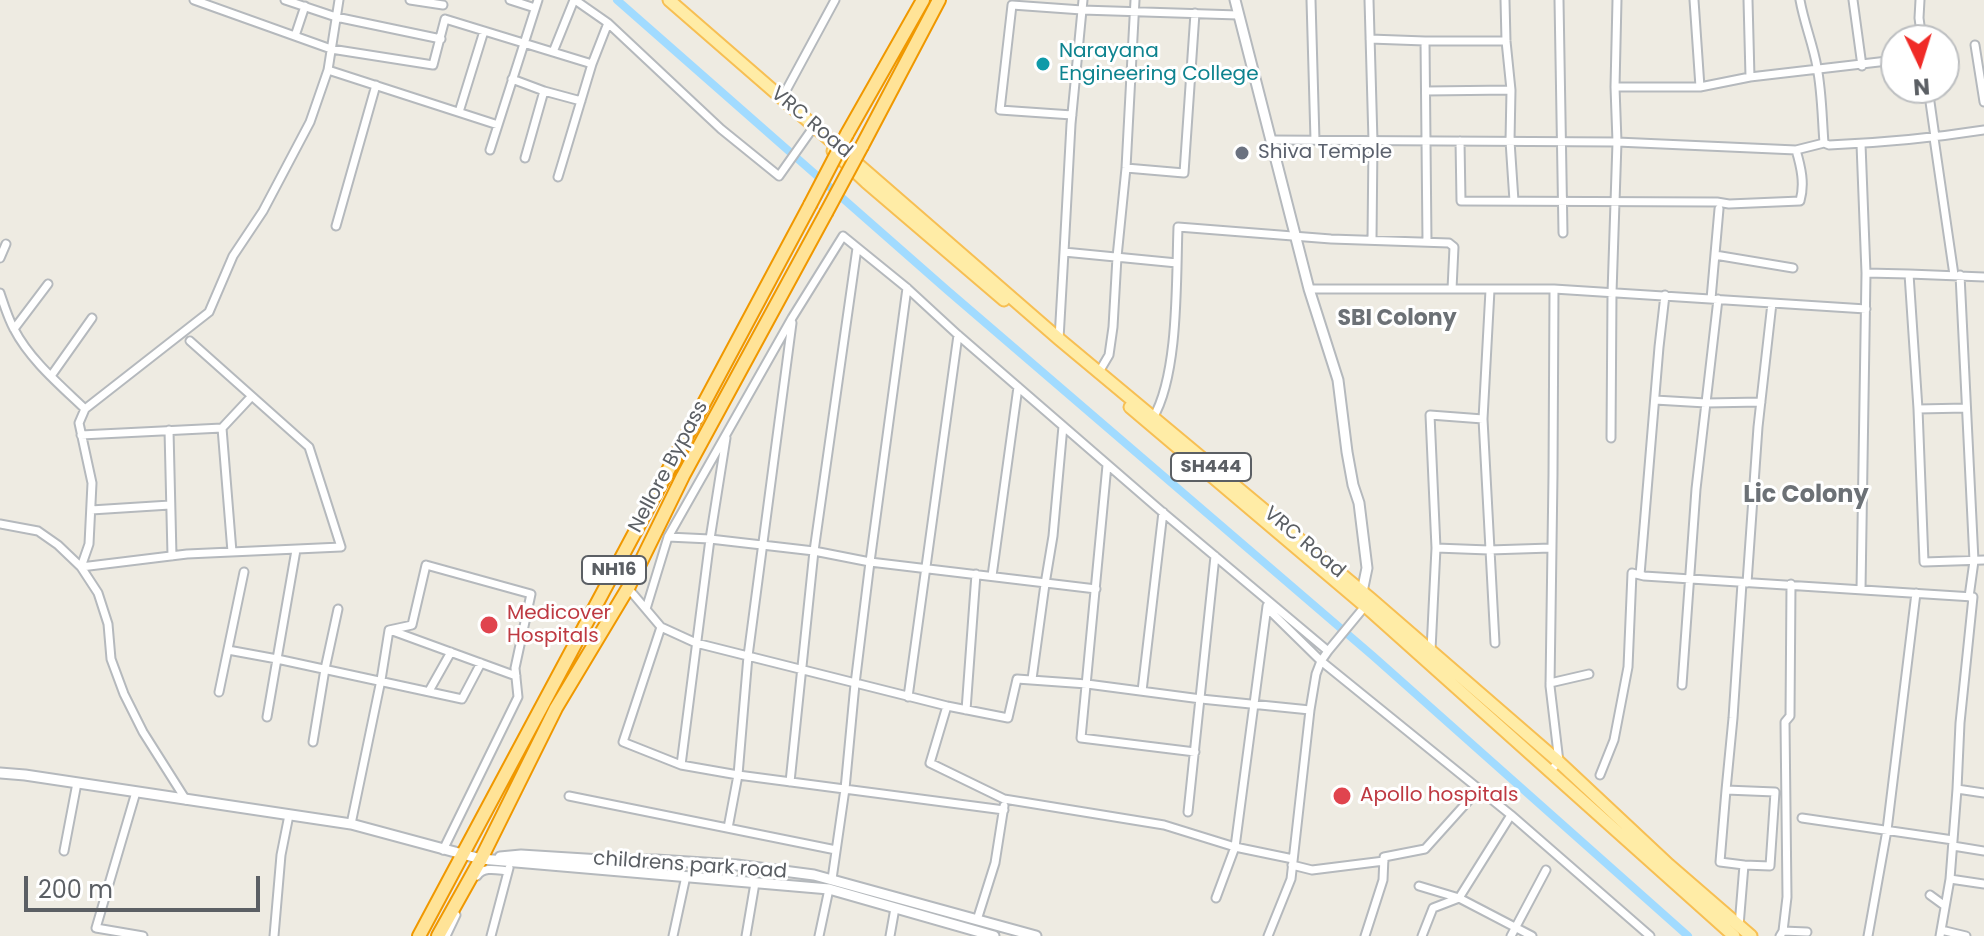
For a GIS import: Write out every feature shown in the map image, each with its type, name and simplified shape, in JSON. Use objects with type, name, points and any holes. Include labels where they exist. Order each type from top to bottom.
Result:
[{"type":"highway","name":"Nellore Bypass","points":[[419,936],[847,134],[923,0]]},
{"type":"highway","name":"Nellore Bypass","points":[[438,936],[481,859],[556,708],[628,588],[683,476],[939,0]]},
{"type":"main road","name":"SH444","points":[[660,0],[813,128],[866,182],[1151,421]]},
{"type":"main road","name":"VRC Road","points":[[669,0],[813,128],[1099,372],[1151,421],[1431,653],[1554,767],[1669,865],[1737,931],[1751,936]]},
{"type":"main road","name":"SH444","points":[[1366,599],[1554,767]]},
{"type":"street","points":[[194,0],[211,3],[331,49],[433,65],[445,19]]},
{"type":"street","points":[[285,0],[336,17],[441,39]]},
{"type":"street","points":[[81,567],[89,544],[92,483],[79,423],[85,409],[209,312],[233,256],[263,211],[310,122],[328,70],[339,0]]},
{"type":"street","points":[[410,0],[444,2],[441,13],[445,19],[592,64]]},
{"type":"street","points":[[490,150],[536,4],[510,0]]},
{"type":"street","points":[[553,52],[575,0],[608,23],[721,129],[779,176],[813,128]]},
{"type":"street","points":[[782,98],[835,0]]},
{"type":"street","points":[[1059,339],[1072,115],[1083,0]]},
{"type":"street","points":[[1099,372],[1109,355],[1113,327],[1135,0]]},
{"type":"street","points":[[1235,0],[1309,289],[1338,380],[1367,568],[1366,599],[1321,661],[1310,710],[1291,879],[1268,936]]},
{"type":"street","points":[[1311,0],[1315,140]]},
{"type":"street","points":[[1369,0],[1372,240]]},
{"type":"street","points":[[1505,0],[1514,201]]},
{"type":"street","points":[[1559,0],[1563,233]]},
{"type":"street","points":[[1611,438],[1617,0]]},
{"type":"street","points":[[1694,0],[1700,87]]},
{"type":"street","points":[[1748,0],[1750,77]]},
{"type":"street","points":[[1800,0],[1818,70],[1824,143]]},
{"type":"street","points":[[1853,0],[1862,66]]},
{"type":"street","points":[[1920,0],[1920,24]]},
{"type":"street","points":[[1072,115],[1000,110],[1012,2],[1082,10],[1238,15]]},
{"type":"street","points":[[295,36],[305,6]]},
{"type":"street","points":[[1126,168],[1184,173],[1195,13]]},
{"type":"street","points":[[558,177],[592,64],[608,23]]},
{"type":"street","points":[[459,112],[484,31]]},
{"type":"street","points":[[1370,39],[1506,41]]},
{"type":"street","points":[[1425,41],[1427,242]]},
{"type":"street","points":[[1975,45],[1984,102]]},
{"type":"street","points":[[1615,87],[1700,87],[1750,77],[1880,63]]},
{"type":"street","points":[[328,70],[498,125]]},
{"type":"street","points":[[512,79],[581,101]]},
{"type":"street","points":[[336,226],[376,85]]},
{"type":"street","points":[[1426,91],[1511,90]]},
{"type":"street","points":[[525,158],[544,91]]},
{"type":"street","points":[[1930,104],[1957,275],[1974,561],[1969,597]]},
{"type":"street","points":[[1271,140],[1617,142],[1796,150],[1824,143],[1861,144],[1984,130]]},
{"type":"street","points":[[1460,141],[1461,201],[1729,204],[1800,201],[1803,190],[1796,150]]},
{"type":"street","points":[[1861,144],[1866,273],[1861,590]]},
{"type":"street","points":[[1682,685],[1719,209]]},
{"type":"street","points":[[1151,421],[1159,407],[1171,357],[1178,227],[1449,243],[1454,247],[1452,289]]},
{"type":"street","points":[[646,609],[668,537],[792,318],[843,236],[1215,556],[1267,604],[1321,661],[1511,815],[1650,936]]},
{"type":"street","points":[[0,258],[6,244]]},
{"type":"street","points":[[790,782],[814,551],[857,248]]},
{"type":"street","points":[[1064,252],[1177,263]]},
{"type":"street","points":[[1715,255],[1793,268]]},
{"type":"street","points":[[1866,273],[1984,277]]},
{"type":"street","points":[[1909,274],[1924,562],[1984,560]]},
{"type":"street","points":[[14,329],[48,284]]},
{"type":"street","points":[[819,936],[845,789],[870,562],[907,288]]},
{"type":"street","points":[[1309,289],[1554,289],[1866,309]]},
{"type":"street","points":[[1554,289],[1550,683],[1554,767]]},
{"type":"street","points":[[1490,290],[1483,419],[1495,643]]},
{"type":"street","points":[[0,293],[14,329],[25,347],[85,409]]},
{"type":"street","points":[[1640,575],[1665,295]]},
{"type":"street","points":[[1726,790],[1775,792],[1770,866],[1720,862],[1726,790],[1733,718],[1744,583],[1772,303]]},
{"type":"street","points":[[51,376],[92,318]]},
{"type":"street","points":[[728,828],[738,775],[748,656],[792,318]]},
{"type":"street","points":[[908,697],[958,335]]},
{"type":"street","points":[[81,567],[172,556],[341,547],[309,447],[190,341]]},
{"type":"street","points":[[992,576],[1018,387]]},
{"type":"street","points":[[81,435],[222,428],[251,397]]},
{"type":"street","points":[[1655,400],[1761,402]]},
{"type":"street","points":[[1918,409],[1966,408]]},
{"type":"street","points":[[1431,653],[1436,548],[1430,415],[1483,419]]},
{"type":"street","points":[[1032,679],[1053,536],[1063,426]]},
{"type":"street","points":[[222,428],[232,552]]},
{"type":"street","points":[[169,430],[172,556]]},
{"type":"street","points":[[681,765],[727,433]]},
{"type":"street","points":[[1107,465],[1081,738],[1195,752]]},
{"type":"street","points":[[91,510],[170,505]]},
{"type":"street","points":[[1142,691],[1163,512]]},
{"type":"street","points":[[0,524],[38,531],[81,567],[98,593],[108,624],[111,659],[124,694],[143,732],[186,800]]},
{"type":"street","points":[[668,537],[814,551],[870,562],[1096,589]]},
{"type":"street","points":[[1436,548],[1551,548]]},
{"type":"street","points":[[267,717],[296,550]]},
{"type":"street","points":[[1188,812],[1215,556]]},
{"type":"street","points":[[389,630],[412,625],[426,565],[531,594],[515,668],[518,697],[443,850]]},
{"type":"street","points":[[219,692],[244,572]]},
{"type":"street","points":[[1600,775],[1614,740],[1628,667],[1632,573],[1973,597],[1960,723],[1950,879],[1940,933],[1966,936]]},
{"type":"street","points":[[966,710],[976,574]]},
{"type":"street","points":[[1791,584],[1790,716],[1785,722],[1787,897],[1781,934],[1807,932]]},
{"type":"street","points":[[628,588],[661,627],[696,643],[908,697],[1008,718],[1017,679],[1310,710]]},
{"type":"street","points":[[1868,936],[1887,830],[1916,593]]},
{"type":"street","points":[[1267,604],[1331,647]]},
{"type":"street","points":[[1216,898],[1235,847],[1267,604]]},
{"type":"street","points":[[313,742],[338,609]]},
{"type":"street","points":[[661,627],[623,742],[681,765],[1004,810]]},
{"type":"street","points":[[389,630],[516,676]]},
{"type":"street","points":[[351,824],[389,630]]},
{"type":"street","points":[[228,650],[462,699],[481,663]]},
{"type":"street","points":[[429,691],[451,652]]},
{"type":"street","points":[[1550,683],[1589,674]]},
{"type":"street","points":[[947,706],[930,763],[1004,799],[1164,825],[1312,870],[1384,861]]},
{"type":"street","name":"childrens park road","points":[[0,773],[351,824],[481,859],[755,883],[830,884],[994,936]]},
{"type":"street","points":[[64,851],[77,783]]},
{"type":"street","points":[[1957,789],[1984,793]]},
{"type":"street","points":[[1365,936],[1383,880],[1384,857],[1425,849],[1478,790]]},
{"type":"street","points":[[136,792],[96,928],[143,936]]},
{"type":"street","points":[[569,796],[836,850]]},
{"type":"street","points":[[974,929],[995,863],[1004,799]]},
{"type":"street","points":[[274,936],[281,855],[289,815]]},
{"type":"street","points":[[1422,936],[1433,908],[1459,898],[1511,815]]},
{"type":"street","points":[[1802,818],[1887,830],[1984,851]]},
{"type":"street","points":[[446,936],[468,888],[479,872],[511,863]]},
{"type":"street","points":[[491,936],[511,863]]},
{"type":"street","name":"childrens park road","points":[[511,863],[737,865],[814,875],[895,908],[974,929],[1029,935]]},
{"type":"street","points":[[1737,931],[1744,865]]},
{"type":"street","points":[[1511,936],[1546,870]]},
{"type":"street","points":[[673,936],[686,876]]},
{"type":"street","points":[[1950,879],[1984,884]]},
{"type":"street","points":[[746,936],[755,883]]},
{"type":"street","points":[[1419,886],[1459,898],[1532,936]]},
{"type":"street","points":[[1930,895],[1945,906]]},
{"type":"street","points":[[890,936],[895,908]]},
{"type":"waterway","points":[[617,0],[947,290],[1373,656],[1688,936]]},
{"type":"place","name":"Narayana Engineering College","points":[[1043,64]]},
{"type":"place","name":"Shiva Temple","points":[[1242,153]]},
{"type":"place","name":"Medicover Hospitals","points":[[489,625]]},
{"type":"place","name":"Apollo hospitals","points":[[1342,796]]},
{"type":"district","name":"SBI Colony","points":[[1397,319]]},
{"type":"district","name":"Lic Colony","points":[[1806,496]]}]
